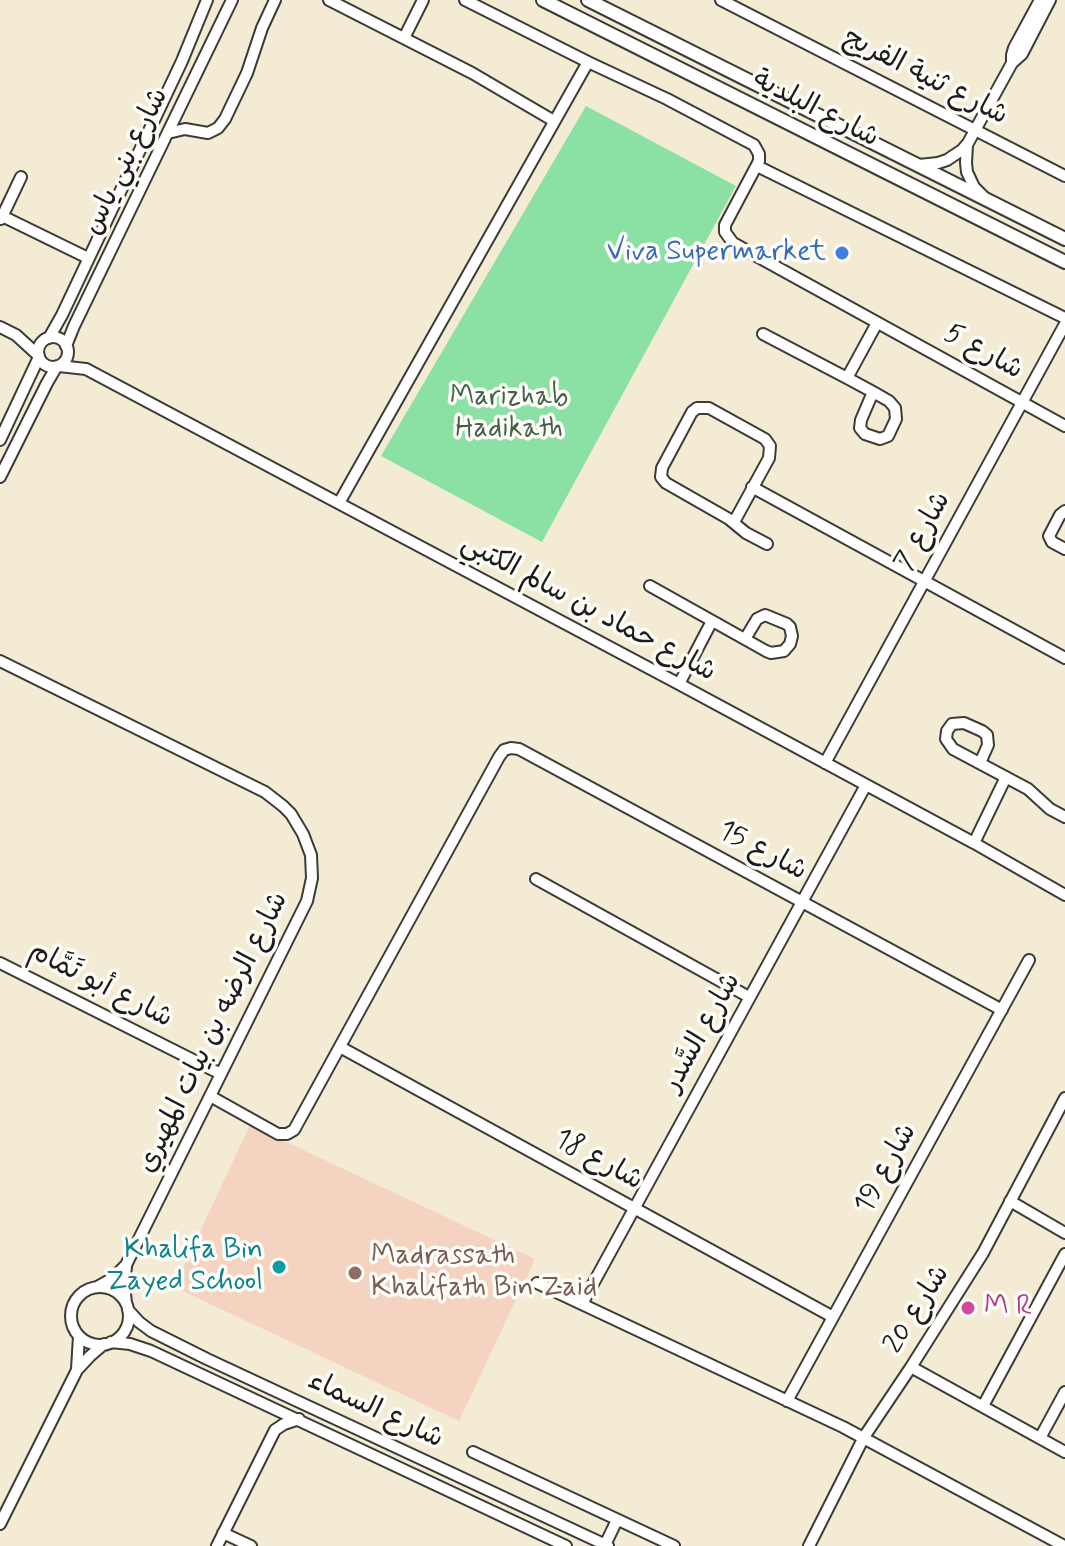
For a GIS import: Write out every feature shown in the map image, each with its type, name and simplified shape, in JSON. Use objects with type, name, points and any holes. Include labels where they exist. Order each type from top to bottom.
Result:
[{"type":"main road","name":"شارع البلدية","points":[[543,0],[1065,262]]},
{"type":"main road","name":"شارع البلدية","points":[[588,0],[1065,239]]},
{"type":"street","name":"شارع بني ياس","points":[[48,338],[62,315],[182,61],[207,0]]},
{"type":"street","name":"شارع بني ياس","points":[[67,347],[74,326],[232,0]]},
{"type":"street","points":[[168,133],[179,129],[203,133],[213,131],[225,119],[247,73],[267,16],[266,9],[272,0]]},
{"type":"street","points":[[329,0],[472,73],[554,121]]},
{"type":"street","points":[[404,38],[423,0]]},
{"type":"street","points":[[465,0],[754,145],[759,154],[757,166],[1065,321]]},
{"type":"street","name":"شارع ثنية الفريج","points":[[721,0],[1065,176]]},
{"type":"street","points":[[1012,63],[1014,48],[1040,0]]},
{"type":"street","points":[[917,165],[947,160],[968,143],[1012,63],[1022,54],[1050,0]]},
{"type":"street","points":[[339,503],[588,62]]},
{"type":"street","points":[[179,109],[191,129]]},
{"type":"street","points":[[968,143],[967,172],[974,187],[987,200]]},
{"type":"street","name":"شارع 5","points":[[757,166],[728,218],[725,232],[728,238],[1065,426]]},
{"type":"street","points":[[21,177],[1,218],[88,258]]},
{"type":"street","name":"شارع 7","points":[[825,763],[1065,321]]},
{"type":"street","points":[[847,378],[877,323]]},
{"type":"street","points":[[0,327],[16,335],[39,356],[42,363],[58,366]]},
{"type":"street","points":[[763,334],[847,378],[873,392],[889,401],[896,413],[890,433],[880,439],[865,434],[860,428],[873,392]]},
{"type":"street","points":[[0,477],[47,383],[65,360],[67,347],[59,339],[16,335]]},
{"type":"street","points":[[0,440],[39,356],[40,345],[48,338]]},
{"type":"street","name":"شارع حماد بن سالم الكتبي","points":[[67,347],[86,369],[679,684],[1065,895]]},
{"type":"street","name":"شارع حماد بن سالم الكتبي","points":[[58,366],[86,369]]},
{"type":"street","points":[[734,522],[770,454],[768,442],[709,408],[701,407],[694,410],[662,468],[661,477],[666,483],[767,544]]},
{"type":"street","points":[[752,487],[1065,658]]},
{"type":"street","points":[[1065,511],[1049,536],[1054,544],[1065,549]]},
{"type":"street","points":[[650,586],[766,651],[775,654],[788,648],[792,636],[787,624],[765,615],[757,619],[745,639]]},
{"type":"street","points":[[679,684],[712,621]]},
{"type":"street","name":"شارع الرضه بن بيات المهيري","points":[[0,661],[265,792],[291,814],[311,855],[307,901],[126,1265],[113,1278],[97,1287]]},
{"type":"street","points":[[980,763],[988,745],[987,735],[964,723],[952,724],[946,735],[950,746],[980,763],[1028,789],[1050,809],[1065,817]]},
{"type":"street","name":"شارع 15","points":[[340,1047],[499,757],[508,749],[519,749],[1002,1010]]},
{"type":"street","points":[[974,843],[1006,777]]},
{"type":"street","name":"شارع السَّدر","points":[[582,1304],[866,785]]},
{"type":"street","points":[[536,879],[749,997]]},
{"type":"street","name":"شارع 19","points":[[787,1401],[1029,960]]},
{"type":"street","name":"شارع أبو تَمَّام","points":[[0,964],[221,1074]]},
{"type":"street","points":[[210,1096],[275,1132],[287,1134],[296,1127],[340,1047]]},
{"type":"street","name":"شارع 18","points":[[340,1047],[833,1317]]},
{"type":"street","name":"شارع 20","points":[[809,1546],[864,1437],[983,1253],[1065,1098]]},
{"type":"street","points":[[1010,1201],[1065,1233]]},
{"type":"street","points":[[983,1406],[1065,1254]]},
{"type":"street","name":"شارع الرضه بن بيات المهيري","points":[[126,1265],[124,1284],[127,1307]]},
{"type":"street","points":[[537,1283],[864,1437],[1064,1546]]},
{"type":"street","points":[[0,1524],[77,1370],[125,1329],[129,1317],[127,1307],[117,1293],[104,1287],[84,1291],[72,1309],[72,1323],[79,1336],[91,1343],[108,1343]]},
{"type":"street","name":"شارع السماء","points":[[127,1307],[151,1331],[207,1359],[607,1545]]},
{"type":"street","points":[[77,1370],[79,1336]]},
{"type":"street","name":"شارع السماء","points":[[108,1343],[144,1348],[566,1546]]},
{"type":"street","points":[[911,1367],[1065,1452]]},
{"type":"street","points":[[1040,1438],[1065,1392]]},
{"type":"street","points":[[269,1405],[275,1430]]},
{"type":"street","points":[[217,1546],[275,1430],[299,1419]]},
{"type":"street","points":[[473,1452],[674,1546]]},
{"type":"street","points":[[607,1545],[617,1520]]},
{"type":"street","points":[[223,1533],[251,1546]]},
{"type":"shaded area","name":"Madrassath Khalifath Bin Zaid","points":[[250,1125],[535,1259],[459,1421],[174,1287]]},
{"type":"green space","name":"Marizhab Hadikath","points":[[586,106],[736,186],[542,542],[381,456]]},
{"type":"place","name":"Viva Supermarket","points":[[842,253]]},
{"type":"place","name":"Khalifa Bin Zayed School","points":[[279,1267]]},
{"type":"place","name":"Madrassath Khalifath Bin Zaid","points":[[355,1273]]},
{"type":"place","name":"M R","points":[[968,1308]]}]
